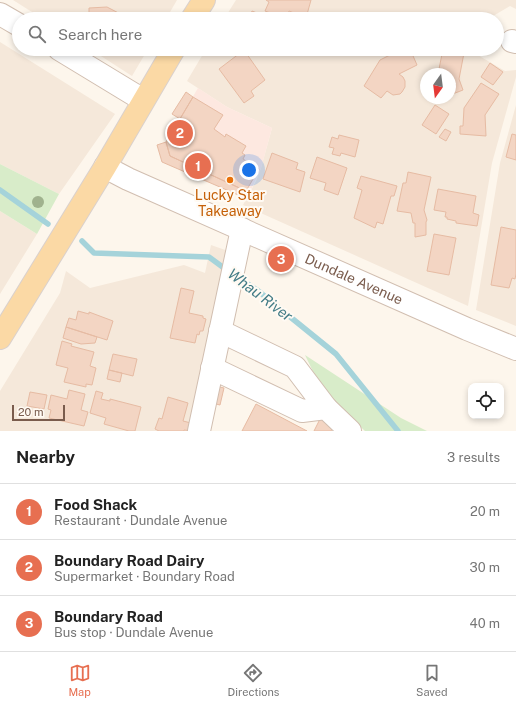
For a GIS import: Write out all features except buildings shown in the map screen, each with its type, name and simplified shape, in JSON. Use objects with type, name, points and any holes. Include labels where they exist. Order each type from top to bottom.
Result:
[{"type":"main road","points":[[196,12],[204,0]]},
{"type":"main road","points":[[0,338],[105,167],[170,56]]},
{"type":"street","points":[[0,14],[12,21]]},
{"type":"street","points":[[71,56],[143,100]]},
{"type":"street","name":"Dundale Avenue","points":[[105,167],[128,179],[467,329],[516,349]]},
{"type":"street","points":[[199,431],[242,229]]},
{"type":"street","points":[[220,331],[294,367],[326,408],[350,431]]},
{"type":"street","points":[[212,368],[302,411],[326,408]]},
{"type":"shaded area","points":[[13,0],[177,0],[170,12],[32,12]]},
{"type":"shaded area","points":[[236,0],[516,0],[516,9],[510,6],[500,12],[228,12]]},
{"type":"shaded area","points":[[0,42],[12,50],[12,56],[22,56],[115,114],[59,194],[0,164]]},
{"type":"shaded area","points":[[101,56],[144,56],[132,76]]},
{"type":"shaded area","points":[[202,56],[479,56],[505,71],[516,70],[516,77],[492,163],[468,306],[243,205],[261,168],[272,128],[227,107],[187,81]]},
{"type":"shaded area","points":[[198,88],[227,107],[272,128],[261,168],[250,192],[170,156],[166,142]]},
{"type":"shaded area","points":[[516,105],[516,326],[476,310],[500,163]]},
{"type":"shaded area","points":[[0,211],[37,234],[0,294]]},
{"type":"shaded area","points":[[211,245],[231,252],[194,431],[0,431],[0,391],[60,293],[66,271],[90,288],[184,265],[205,273]]},
{"type":"green space","points":[[0,164],[59,194],[37,234],[0,211]]},
{"type":"green space","points":[[305,355],[401,418],[427,431],[365,431],[323,392]]},
{"type":"waterway","name":"Whau River","points":[[0,190],[48,224]]},
{"type":"waterway","name":"Whau River","points":[[82,241],[94,253],[209,257],[228,271]]},
{"type":"waterway","name":"Whau River","points":[[237,277],[257,290],[336,354],[398,431]]},
{"type":"place","name":"Boundary Road Dairy","points":[[180,133]]},
{"type":"place","name":"Food Shack","points":[[198,166]]},
{"type":"place","name":"Lucky Star Takeaway","points":[[230,180]]},
{"type":"place","name":"Boundary Road","points":[[281,259]]}]
